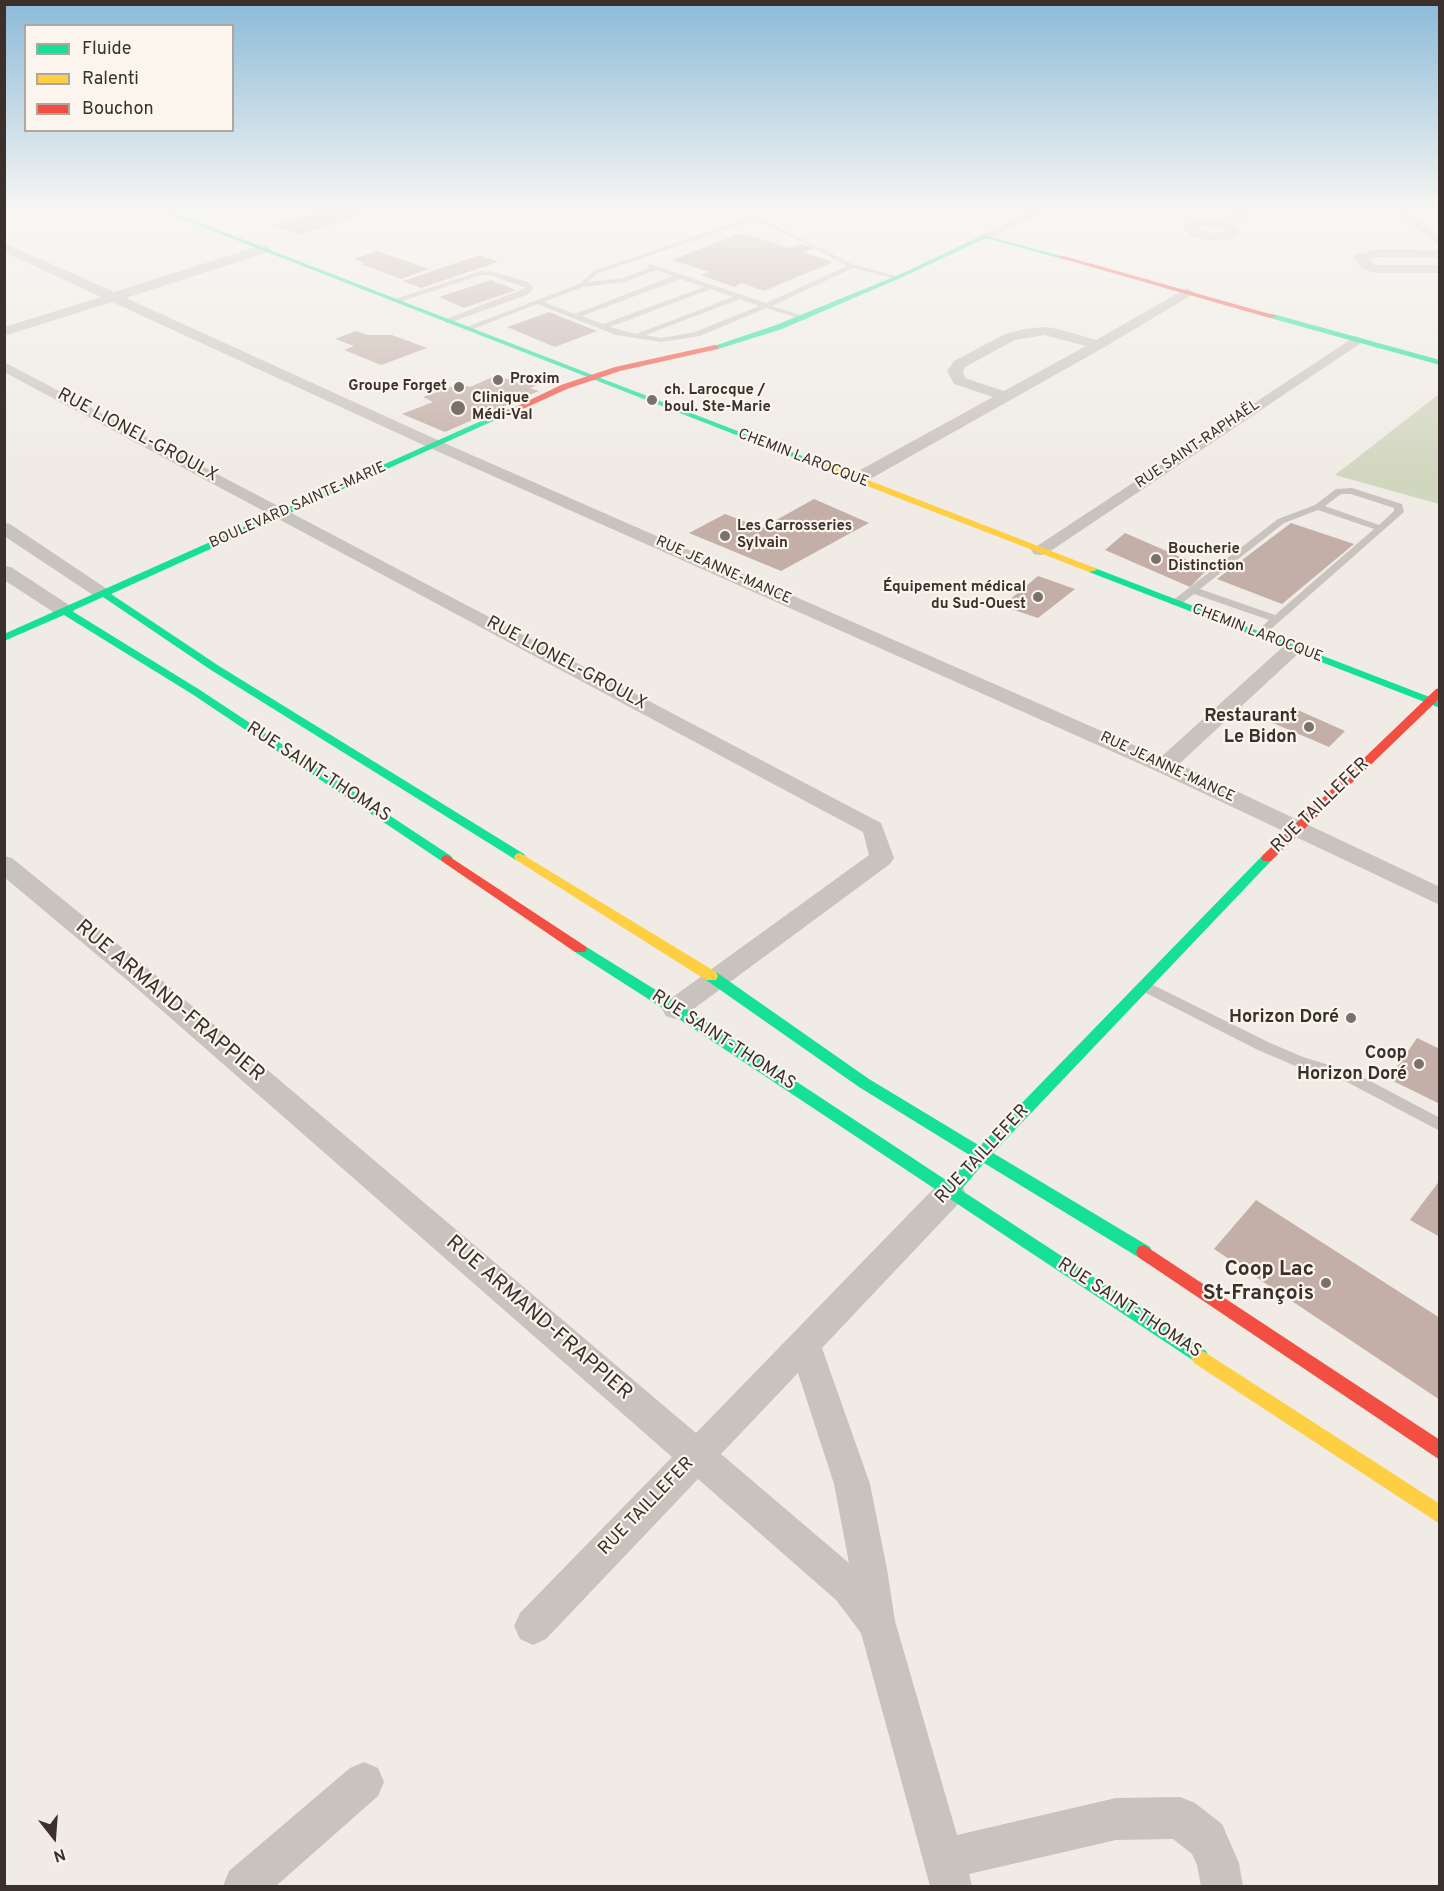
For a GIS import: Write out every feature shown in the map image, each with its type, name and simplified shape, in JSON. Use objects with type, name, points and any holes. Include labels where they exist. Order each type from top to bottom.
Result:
[{"type":"street","points":[[4,332],[104,300]]},
{"type":"street","name":"RUE JEANNE-MANCE","points":[[121,300],[436,445],[1164,766],[1440,897]]},
{"type":"street","name":"CHEMIN LAROCQUE","points":[[397,300],[1258,635],[1436,699]]},
{"type":"street","name":"BOULEVARD SAINTE-MARIE","points":[[4,638],[564,387],[618,369],[737,341],[780,327],[842,300]]},
{"type":"street","points":[[857,479],[1098,345],[1173,300]]},
{"type":"street","points":[[1216,300],[1440,363]]},
{"type":"street","name":"BOULEVARD SAINTE-MARIE","points":[[593,377],[737,353],[753,346],[780,327]]},
{"type":"street","points":[[1005,396],[959,381],[955,371],[959,364],[1010,337],[1025,333],[1044,331],[1058,333],[1098,345]]},
{"type":"street","name":"RUE SAINT-RAPHAËL","points":[[1040,550],[1356,340]]},
{"type":"street","name":"RUE LIONEL-GROULX","points":[[4,366],[873,828],[882,858],[675,1009]]},
{"type":"street","points":[[646,397],[635,382],[640,374],[657,367]]},
{"type":"street","name":"RUE SAINT-THOMAS","points":[[4,528],[215,668],[717,980],[864,1083],[1154,1258],[1440,1451]]},
{"type":"street","name":"RUE SAINT-THOMAS","points":[[4,571],[196,692],[599,963],[675,1009],[1440,1515]]},
{"type":"street","points":[[1164,766],[1293,648]]},
{"type":"street","name":"RUE TAILLEFER","points":[[533,1626],[1296,828],[1436,699]]},
{"type":"street","name":"RUE ARMAND-FRAPPIER","points":[[4,864],[152,987],[849,1587],[877,1624],[947,1873],[1116,1819],[1180,1818],[1207,1839],[1218,1863],[1222,1887]]},
{"type":"street","points":[[804,1343],[852,1484],[877,1624]]},
{"type":"street","points":[[244,1887],[364,1782]]},
{"type":"lane","points":[[449,321],[505,300]]},
{"type":"lane","points":[[468,328],[543,300]]},
{"type":"lane","points":[[575,316],[616,300]]},
{"type":"lane","points":[[602,327],[674,300]]},
{"type":"lane","points":[[634,337],[730,300]]},
{"type":"lane","points":[[749,300],[801,318]]},
{"type":"lane","points":[[538,302],[602,327],[653,340],[697,334],[778,300]]},
{"type":"lane","points":[[1176,603],[1281,521],[1318,507],[1339,491],[1352,491],[1399,506],[1399,512],[1258,635]]},
{"type":"lane","points":[[1318,507],[1380,528]]},
{"type":"lane","points":[[1193,590],[1276,619]]},
{"type":"lane","points":[[1145,986],[1263,1046],[1298,1061],[1350,1077],[1440,1125]]},
{"type":"green space","points":[[1439,394],[1439,504],[1335,475]]},
{"type":"building","points":[[446,300],[486,300],[464,308]]},
{"type":"building","points":[[549,312],[597,331],[555,347],[507,327]]},
{"type":"building","points":[[356,331],[368,335],[392,335],[427,348],[381,365],[344,350],[354,346],[335,339]]},
{"type":"building","name":"Clinique Médi-Val","points":[[497,375],[520,384],[531,379],[540,384],[530,388],[539,391],[445,432],[402,414],[433,402],[423,397],[459,384],[470,387]]},
{"type":"building","points":[[814,499],[869,523],[781,571],[689,533],[725,514],[762,528]]},
{"type":"building","points":[[1291,523],[1354,544],[1282,604],[1217,579]]},
{"type":"building","name":"Boucherie Distinction","points":[[1125,533],[1208,569],[1190,587],[1105,550]]},
{"type":"building","name":"Équipement médical du Sud-Ouest","points":[[1038,576],[1075,589],[1038,618],[1002,606]]},
{"type":"building","name":"Restaurant Le Bidon","points":[[1291,707],[1345,731],[1329,747],[1273,723]]},
{"type":"building","name":"Coop Horizon Doré","points":[[1417,1038],[1440,1049],[1440,1104],[1389,1079]]},
{"type":"building","points":[[1440,1180],[1440,1237],[1410,1220]]},
{"type":"building","name":"Coop Lac St-François","points":[[1256,1200],[1440,1318],[1440,1400],[1214,1249]]},
{"type":"traffic: fast","points":[[395,300],[811,461]]},
{"type":"traffic: fast","points":[[715,347],[779,327],[843,300]]},
{"type":"traffic: fast","points":[[1273,316],[1440,363]]},
{"type":"traffic: fast","points":[[4,638],[511,411]]},
{"type":"traffic: fast","points":[[1092,570],[1440,705]]},
{"type":"traffic: fast","points":[[103,593],[215,668],[520,857]]},
{"type":"traffic: fast","points":[[65,611],[196,692],[447,859]]},
{"type":"traffic: fast","points":[[950,1192],[981,1155],[1267,858]]},
{"type":"traffic: fast","points":[[580,949],[675,1009],[1200,1357]]},
{"type":"traffic: fast","points":[[711,976],[864,1083],[1144,1252]]},
{"type":"traffic: slow","points":[[811,461],[1092,570]]},
{"type":"traffic: slow","points":[[520,857],[711,976]]},
{"type":"traffic: slow","points":[[1200,1357],[1440,1515]]},
{"type":"traffic: jam","points":[[1217,300],[1273,316]]},
{"type":"traffic: jam","points":[[511,411],[564,387],[618,369],[715,347]]},
{"type":"traffic: jam","points":[[1267,858],[1440,691]]},
{"type":"traffic: jam","points":[[447,859],[580,949]]},
{"type":"traffic: jam","points":[[1144,1252],[1440,1451]]},
{"type":"place","name":"Proxim","points":[[498,380]]},
{"type":"place","name":"Groupe Forget","points":[[459,387]]},
{"type":"place","name":"ch. Larocque / boul. Ste-Marie","points":[[652,400]]},
{"type":"place","name":"Clinique Médi-Val","points":[[458,408]]},
{"type":"place","name":"Les Carrosseries Sylvain","points":[[725,536]]},
{"type":"place","name":"Boucherie Distinction","points":[[1156,559]]},
{"type":"place","name":"Équipement médical du Sud-Ouest","points":[[1038,597]]},
{"type":"place","name":"Restaurant Le Bidon","points":[[1309,727]]},
{"type":"place","name":"Horizon Doré","points":[[1351,1018]]},
{"type":"place","name":"Coop Horizon Doré","points":[[1419,1064]]},
{"type":"place","name":"Coop Lac St-François","points":[[1326,1283]]}]
